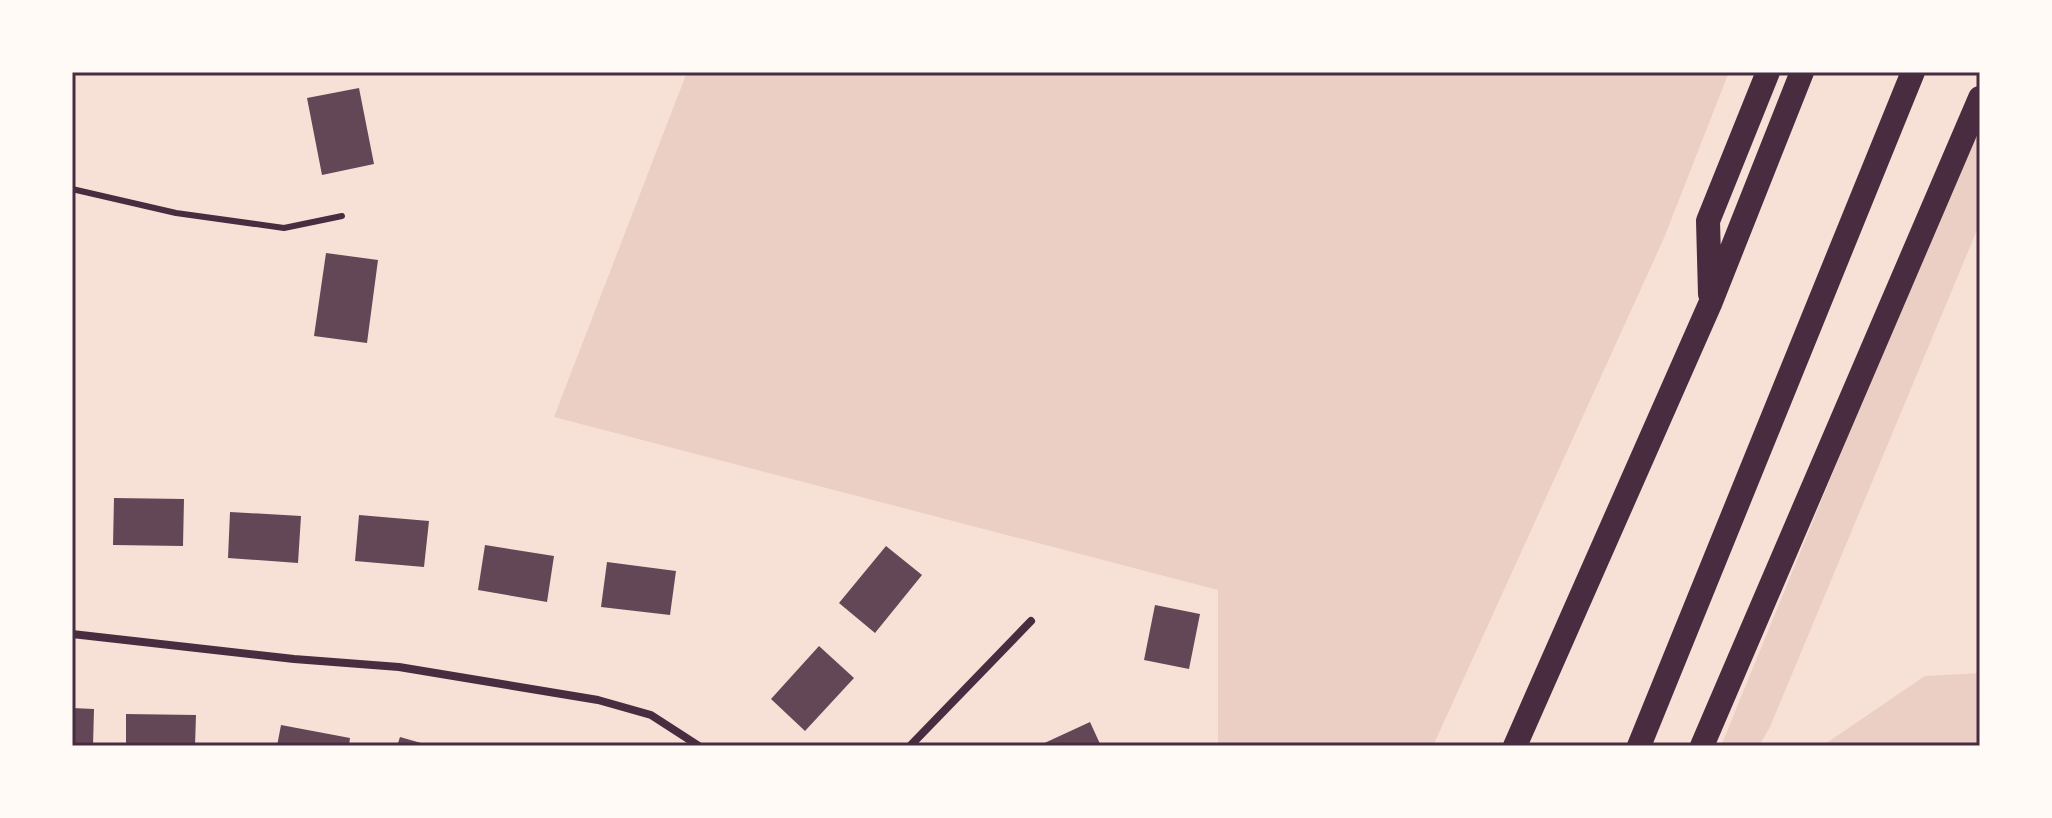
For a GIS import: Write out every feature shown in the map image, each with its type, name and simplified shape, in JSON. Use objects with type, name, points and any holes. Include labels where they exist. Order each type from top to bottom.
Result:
[{"type":"highway","points":[[1710,304],[1708,221],[1768,72]]},
{"type":"highway","points":[[1515,746],[1710,304],[1802,72]]},
{"type":"highway","points":[[1639,746],[1913,72]]},
{"type":"highway","points":[[1702,746],[1980,98]]},
{"type":"street","points":[[910,746],[1031,621]]},
{"type":"street","points":[[72,634],[294,659],[399,667],[598,700],[651,715],[699,746]]},
{"type":"lane","points":[[72,189],[176,213],[284,228],[342,216]]},
{"type":"shaded area","points":[[687,72],[1729,72],[1664,238],[1433,746],[1218,746],[1218,590],[554,417]]},
{"type":"shaded area","points":[[1980,113],[1980,223],[1770,727],[1759,746],[1721,746]]},
{"type":"shaded area","points":[[1980,673],[1980,746],[1822,746],[1925,676]]},
{"type":"building","points":[[359,88],[374,164],[322,175],[307,98]]},
{"type":"building","points":[[326,253],[378,260],[367,343],[314,336]]},
{"type":"building","points":[[114,498],[184,499],[183,546],[113,545]]},
{"type":"building","points":[[230,512],[301,516],[298,563],[228,558]]},
{"type":"building","points":[[359,515],[429,521],[424,567],[355,561]]},
{"type":"building","points":[[485,545],[554,556],[547,602],[478,590]]},
{"type":"building","points":[[886,546],[922,575],[875,633],[839,603]]},
{"type":"building","points":[[607,562],[676,571],[670,615],[601,607]]},
{"type":"building","points":[[1155,605],[1200,614],[1189,669],[1144,660]]},
{"type":"building","points":[[819,646],[854,678],[805,731],[771,699]]},
{"type":"building","points":[[72,708],[94,709],[93,746],[72,746]]},
{"type":"building","points":[[126,714],[196,715],[195,746],[126,746]]},
{"type":"building","points":[[1090,722],[1101,746],[1038,746]]},
{"type":"building","points":[[281,725],[350,738],[349,746],[277,746]]},
{"type":"building","points":[[400,737],[428,745],[428,746],[397,746]]}]
